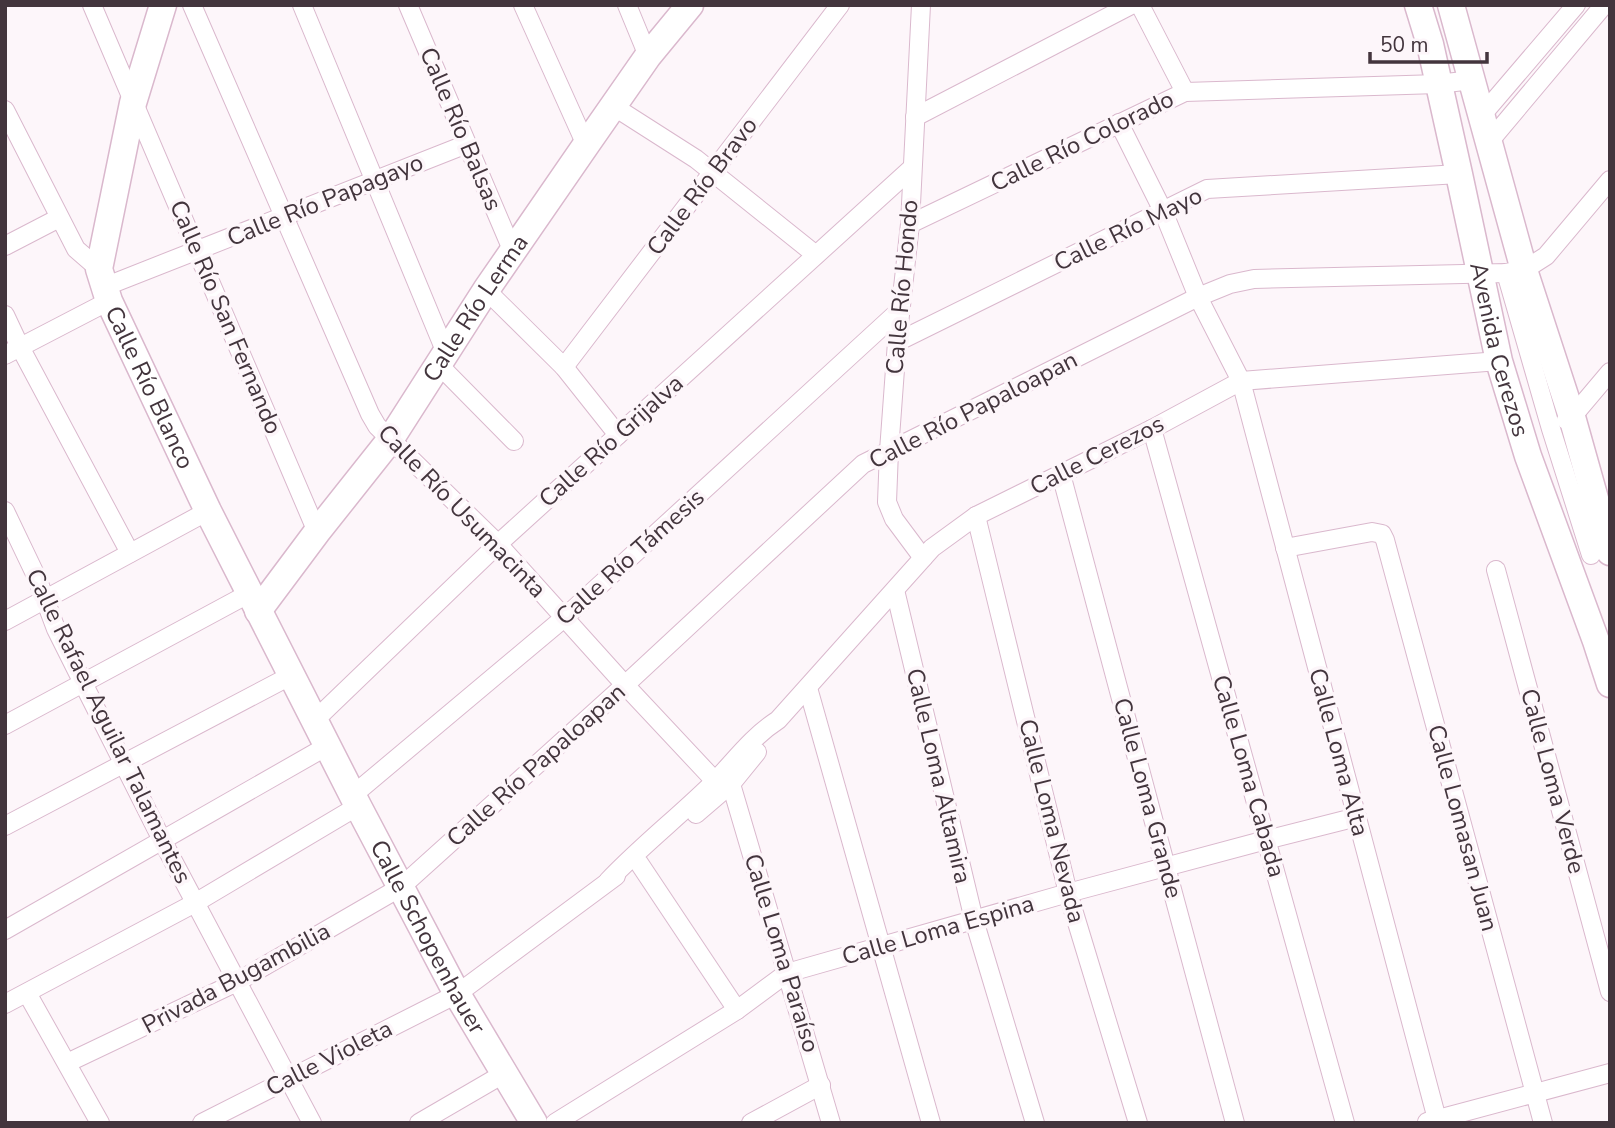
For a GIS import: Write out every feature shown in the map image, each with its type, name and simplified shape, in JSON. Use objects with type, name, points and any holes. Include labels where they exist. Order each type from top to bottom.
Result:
[{"type":"street","name":"Calle Río San Fernando","points":[[92,5],[317,532]]},
{"type":"street","points":[[104,286],[133,103],[163,5]]},
{"type":"street","name":"Calle Río Usumacinta","points":[[192,5],[369,414],[377,426],[498,544],[625,685],[723,782]]},
{"type":"street","points":[[302,5],[374,180],[442,359],[514,441]]},
{"type":"street","name":"Calle Río Balsas","points":[[408,5],[513,252]]},
{"type":"street","points":[[523,5],[586,145]]},
{"type":"street","points":[[627,5],[648,55]]},
{"type":"street","name":"Calle Río Lerma","points":[[254,602],[317,532],[390,440],[486,290],[648,55],[690,5]]},
{"type":"street","name":"Calle Río Bravo","points":[[564,367],[840,5]]},
{"type":"street","points":[[915,117],[1131,5]]},
{"type":"street","points":[[1140,5],[1185,92]]},
{"type":"street","name":"Avenida Cerezos","points":[[1418,5],[1430,44],[1460,174],[1504,272],[1561,423],[1598,552],[1596,640],[1610,684]]},
{"type":"street","name":"Avenida Cerezos","points":[[1451,5],[1489,142],[1504,272],[1499,361],[1528,456],[1598,552]]},
{"type":"street","points":[[1482,115],[1576,5]]},
{"type":"street","points":[[1489,142],[1604,5]]},
{"type":"street","name":"Calle Río Hondo","points":[[923,558],[894,519],[887,502],[897,342],[910,224],[924,7]]},
{"type":"street","name":"Calle Río Colorado","points":[[910,224],[1185,92],[1438,84],[1472,80]]},
{"type":"street","points":[[613,106],[696,159],[816,255]]},
{"type":"street","points":[[5,110],[76,249],[104,286]]},
{"type":"street","name":"Calle Loma Alta","points":[[1119,123],[1163,211],[1198,297],[1241,381],[1357,817],[1433,1122]]},
{"type":"street","name":"Calle Río Papagayo","points":[[13,351],[104,286],[467,144]]},
{"type":"street","name":"Calle Río Grijalva","points":[[315,720],[498,544],[912,168]]},
{"type":"street","name":"Calle Río Mayo","points":[[897,342],[1208,189],[1460,174]]},
{"type":"street","points":[[1504,272],[1546,256],[1610,180]]},
{"type":"street","points":[[5,246],[59,218]]},
{"type":"street","name":"Calle Río Papaloapan","points":[[401,887],[625,685],[863,464],[1198,297],[1230,284],[1254,279],[1504,272]]},
{"type":"street","name":"Calle Río Blanco","points":[[104,286],[208,511],[329,745]]},
{"type":"street","points":[[486,290],[564,367],[618,435]]},
{"type":"street","name":"Calle Río Támesis","points":[[5,1004],[195,903],[356,800],[564,618],[900,310]]},
{"type":"street","points":[[5,315],[13,351],[130,553]]},
{"type":"street","name":"Calle Cerezos","points":[[457,994],[608,881],[639,863],[723,782],[762,731],[778,720],[932,548],[975,516],[1152,429],[1241,381],[1499,361]]},
{"type":"street","points":[[1561,423],[1610,372]]},
{"type":"street","name":"Calle Loma Cabada","points":[[1152,429],[1345,1123]]},
{"type":"street","name":"Calle Loma Grande","points":[[1061,474],[1236,1123]]},
{"type":"street","name":"Calle Rafael Aguilar Talamantes","points":[[5,511],[37,578],[56,629],[123,763],[312,1123]]},
{"type":"street","points":[[5,621],[208,511]]},
{"type":"street","name":"Calle Loma Nevada","points":[[975,516],[1068,893],[1138,1123]]},
{"type":"street","name":"Calle Lomasan Juan","points":[[1284,548],[1372,532],[1382,534],[1385,540],[1543,1123]]},
{"type":"street","name":"Calle Loma Verde","points":[[1496,570],[1610,992]]},
{"type":"street","name":"Calle Loma Altamira","points":[[895,590],[974,920],[1035,1123]]},
{"type":"street","points":[[5,725],[83,683],[254,602]]},
{"type":"street","points":[[5,825],[292,675]]},
{"type":"street","points":[[807,688],[931,1123]]},
{"type":"street","points":[[5,930],[329,745]]},
{"type":"street","name":"Calle Schopenhauer","points":[[329,745],[457,994],[534,1123]]},
{"type":"street","name":"Calle Cerezos","points":[[608,881],[632,856],[723,782]]},
{"type":"street","name":"Calle Loma Paraíso","points":[[723,782],[787,973],[831,1123]]},
{"type":"street","name":"Calle Loma Espina","points":[[555,1123],[737,1010],[787,973],[1068,893],[1357,817]]},
{"type":"street","points":[[639,863],[737,1010]]},
{"type":"street","name":"Privada Bugambilia","points":[[67,1063],[237,982],[401,887]]},
{"type":"street","points":[[27,993],[100,1123]]},
{"type":"street","name":"Calle Violeta","points":[[202,1123],[457,994]]},
{"type":"street","points":[[419,1123],[505,1073]]},
{"type":"street","points":[[1433,1122],[1610,1073]]},
{"type":"street","points":[[751,1123],[821,1085]]}]
